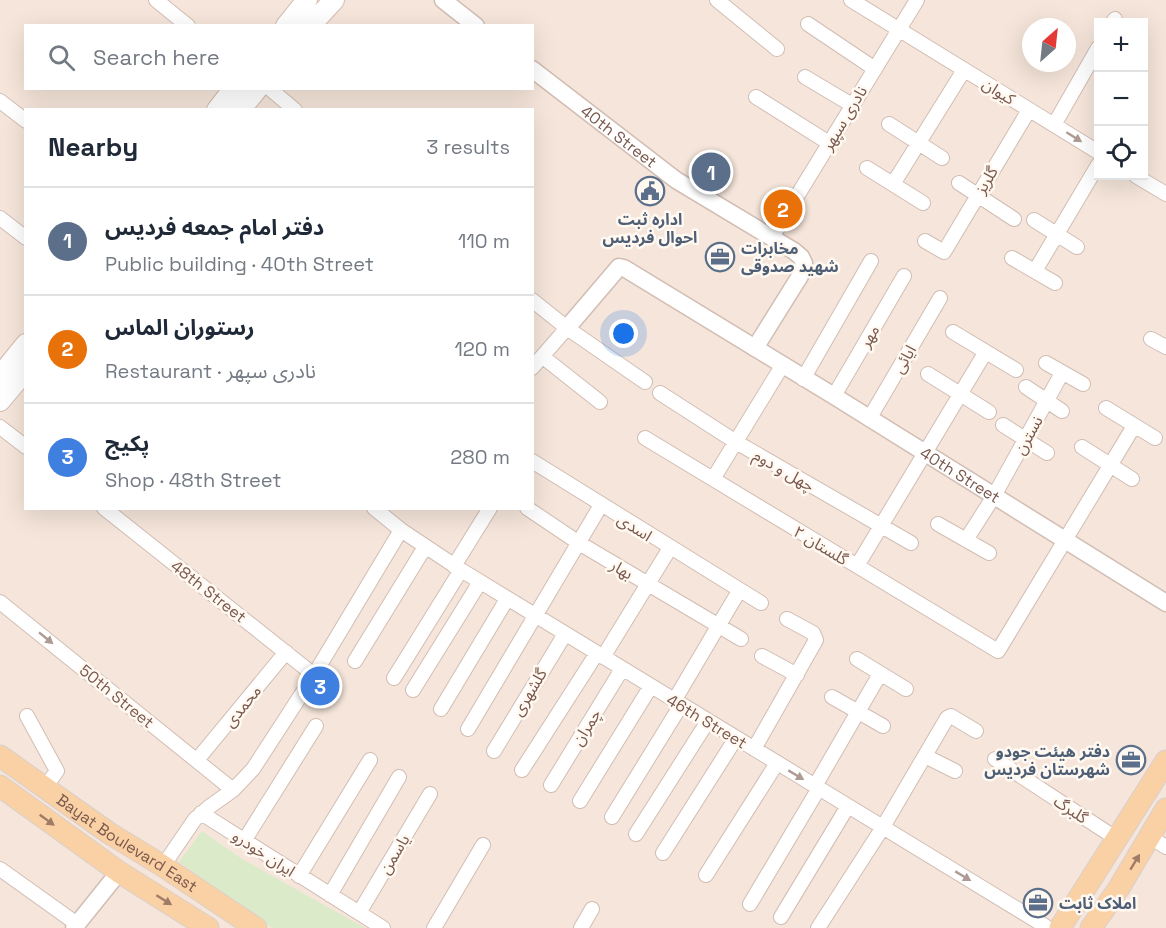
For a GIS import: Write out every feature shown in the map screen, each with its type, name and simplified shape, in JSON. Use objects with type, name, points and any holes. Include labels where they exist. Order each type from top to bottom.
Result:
[{"type":"main road","points":[[288,24],[307,0]]},
{"type":"main road","points":[[312,24],[333,0]]},
{"type":"main road","points":[[219,108],[232,90]]},
{"type":"main road","points":[[242,108],[256,90]]},
{"type":"main road","points":[[0,376],[24,346]]},
{"type":"main road","points":[[0,401],[24,372]]},
{"type":"main road","name":"Bayat Boulevard East","points":[[0,756],[109,833],[256,928]]},
{"type":"main road","points":[[1050,927],[1096,871],[1166,761]]},
{"type":"main road","name":"Bayat Boulevard East","points":[[0,786],[119,872],[208,928]]},
{"type":"main road","points":[[1091,928],[1119,888],[1158,842],[1166,809]]},
{"type":"main road","points":[[1102,928],[1119,888]]},
{"type":"street","points":[[156,0],[186,24]]},
{"type":"street","points":[[442,0],[473,24]]},
{"type":"street","points":[[717,0],[777,49]]},
{"type":"street","name":"کیوان","points":[[851,0],[1094,150]]},
{"type":"street","name":"نادری سپهر","points":[[772,237],[917,0]]},
{"type":"street","points":[[808,24],[874,69]]},
{"type":"street","points":[[1054,125],[1094,55]]},
{"type":"street","points":[[893,184],[964,70]]},
{"type":"street","name":"40th Street","points":[[534,71],[676,180],[801,256],[804,263],[800,276],[755,348]]},
{"type":"street","points":[[805,77],[852,105]]},
{"type":"street","points":[[271,90],[293,108]]},
{"type":"street","points":[[756,97],[829,143]]},
{"type":"street","points":[[0,101],[24,119]]},
{"type":"street","name":"گلریز","points":[[926,241],[944,252],[1029,110]]},
{"type":"street","points":[[889,124],[942,158]]},
{"type":"street","points":[[867,168],[922,204]]},
{"type":"street","points":[[1035,271],[1094,172]]},
{"type":"street","points":[[1143,180],[1166,194]]},
{"type":"street","points":[[959,183],[1014,219]]},
{"type":"street","points":[[0,218],[24,236]]},
{"type":"street","points":[[1034,220],[1077,247]]},
{"type":"street","points":[[1012,258],[1055,283]]},
{"type":"street","points":[[803,379],[871,261]]},
{"type":"street","name":"40th Street","points":[[567,328],[619,267],[624,268],[1166,603]]},
{"type":"street","name":"مهر","points":[[834,396],[904,276]]},
{"type":"street","name":"ایائی","points":[[869,419],[940,298]]},
{"type":"street","points":[[534,302],[567,328],[645,382]]},
{"type":"street","points":[[534,366],[567,328]]},
{"type":"street","points":[[953,332],[1016,370]]},
{"type":"street","points":[[1151,339],[1166,347]]},
{"type":"street","points":[[857,566],[985,353]]},
{"type":"street","points":[[543,357],[600,402]]},
{"type":"street","points":[[1046,363],[1083,384]]},
{"type":"street","points":[[713,479],[782,366]]},
{"type":"street","name":"نسترن","points":[[966,540],[994,496],[1062,373]]},
{"type":"street","points":[[928,374],[989,412]]},
{"type":"street","points":[[1026,387],[1062,411]]},
{"type":"street","name":"چهل و دوم","points":[[660,393],[736,442],[911,543]]},
{"type":"street","points":[[1106,408],[1155,438]]},
{"type":"street","points":[[1003,425],[1047,453]]},
{"type":"street","points":[[1065,541],[1134,426]]},
{"type":"street","points":[[0,427],[24,445]]},
{"type":"street","name":"گلستان ۲","points":[[645,438],[998,651],[1065,541]]},
{"type":"street","points":[[1082,447],[1132,479]]},
{"type":"street","name":"اسدی","points":[[534,462],[761,603]]},
{"type":"street","points":[[468,729],[601,505]]},
{"type":"street","name":"48th Street","points":[[107,510],[314,675]]},
{"type":"street","name":"46th Street","points":[[376,510],[425,547],[536,617],[1050,927]]},
{"type":"street","points":[[394,678],[489,510]]},
{"type":"street","name":"بهار","points":[[530,510],[579,543],[741,639]]},
{"type":"street","points":[[938,524],[989,553]]},
{"type":"street","points":[[163,866],[195,819],[233,790],[253,770],[314,675],[401,530]]},
{"type":"street","points":[[355,661],[425,547]]},
{"type":"street","points":[[522,770],[670,548]]},
{"type":"street","points":[[413,690],[480,582]]},
{"type":"street","points":[[612,817],[739,591]]},
{"type":"street","points":[[441,709],[507,599]]},
{"type":"street","name":"50th Street","points":[[0,602],[233,790]]},
{"type":"street","points":[[754,749],[816,640],[816,636],[787,619]]},
{"type":"street","name":"گلشهری","points":[[494,751],[565,634]]},
{"type":"street","name":"محمدی","points":[[198,760],[286,652]]},
{"type":"street","points":[[762,656],[796,675]]},
{"type":"street","points":[[857,659],[906,689]]},
{"type":"street","name":"چمران","points":[[550,785],[622,669]]},
{"type":"street","points":[[750,904],[880,675]]},
{"type":"street","points":[[580,801],[651,686]]},
{"type":"street","points":[[832,697],[883,726]]},
{"type":"street","points":[[27,716],[57,771],[45,787]]},
{"type":"street","points":[[818,928],[883,828],[947,718],[951,716],[976,731]]},
{"type":"street","points":[[636,834],[708,721]]},
{"type":"street","points":[[244,841],[316,726]]},
{"type":"street","points":[[663,853],[736,738]]},
{"type":"street","points":[[925,756],[955,771]]},
{"type":"street","name":"گلبرگ","points":[[995,759],[1117,839]]},
{"type":"street","points":[[299,876],[370,760]]},
{"type":"street","points":[[706,875],[777,763]]},
{"type":"street","points":[[330,895],[399,777]]},
{"type":"street","name":"یاسمن","points":[[359,913],[430,794]]},
{"type":"street","points":[[781,917],[848,806]]},
{"type":"street","name":"ایران خودرو","points":[[201,813],[383,928]]},
{"type":"street","points":[[434,928],[483,845]]},
{"type":"street","points":[[0,869],[76,926],[119,872]]},
{"type":"street","points":[[581,928],[592,909]]},
{"type":"shaded area","points":[[0,0],[1166,0],[1166,928],[0,928]]},
{"type":"green space","points":[[202,831],[242,859],[365,928],[272,928],[179,862]]},
{"type":"place","name":"دفتر امام جمعه فردیس","points":[[711,172]]},
{"type":"place","name":"اداره ثبت احوال فردیس","points":[[650,191]]},
{"type":"place","name":"رستوران الماس","points":[[783,209]]},
{"type":"place","name":"مخابرات شهید صدوقی","points":[[720,257]]},
{"type":"place","name":"پکیج","points":[[320,686]]},
{"type":"place","name":"دفتر هیئت جودو شهرستان فردیس","points":[[1131,760]]},
{"type":"place","name":"املاک ثابت","points":[[1038,903]]}]
